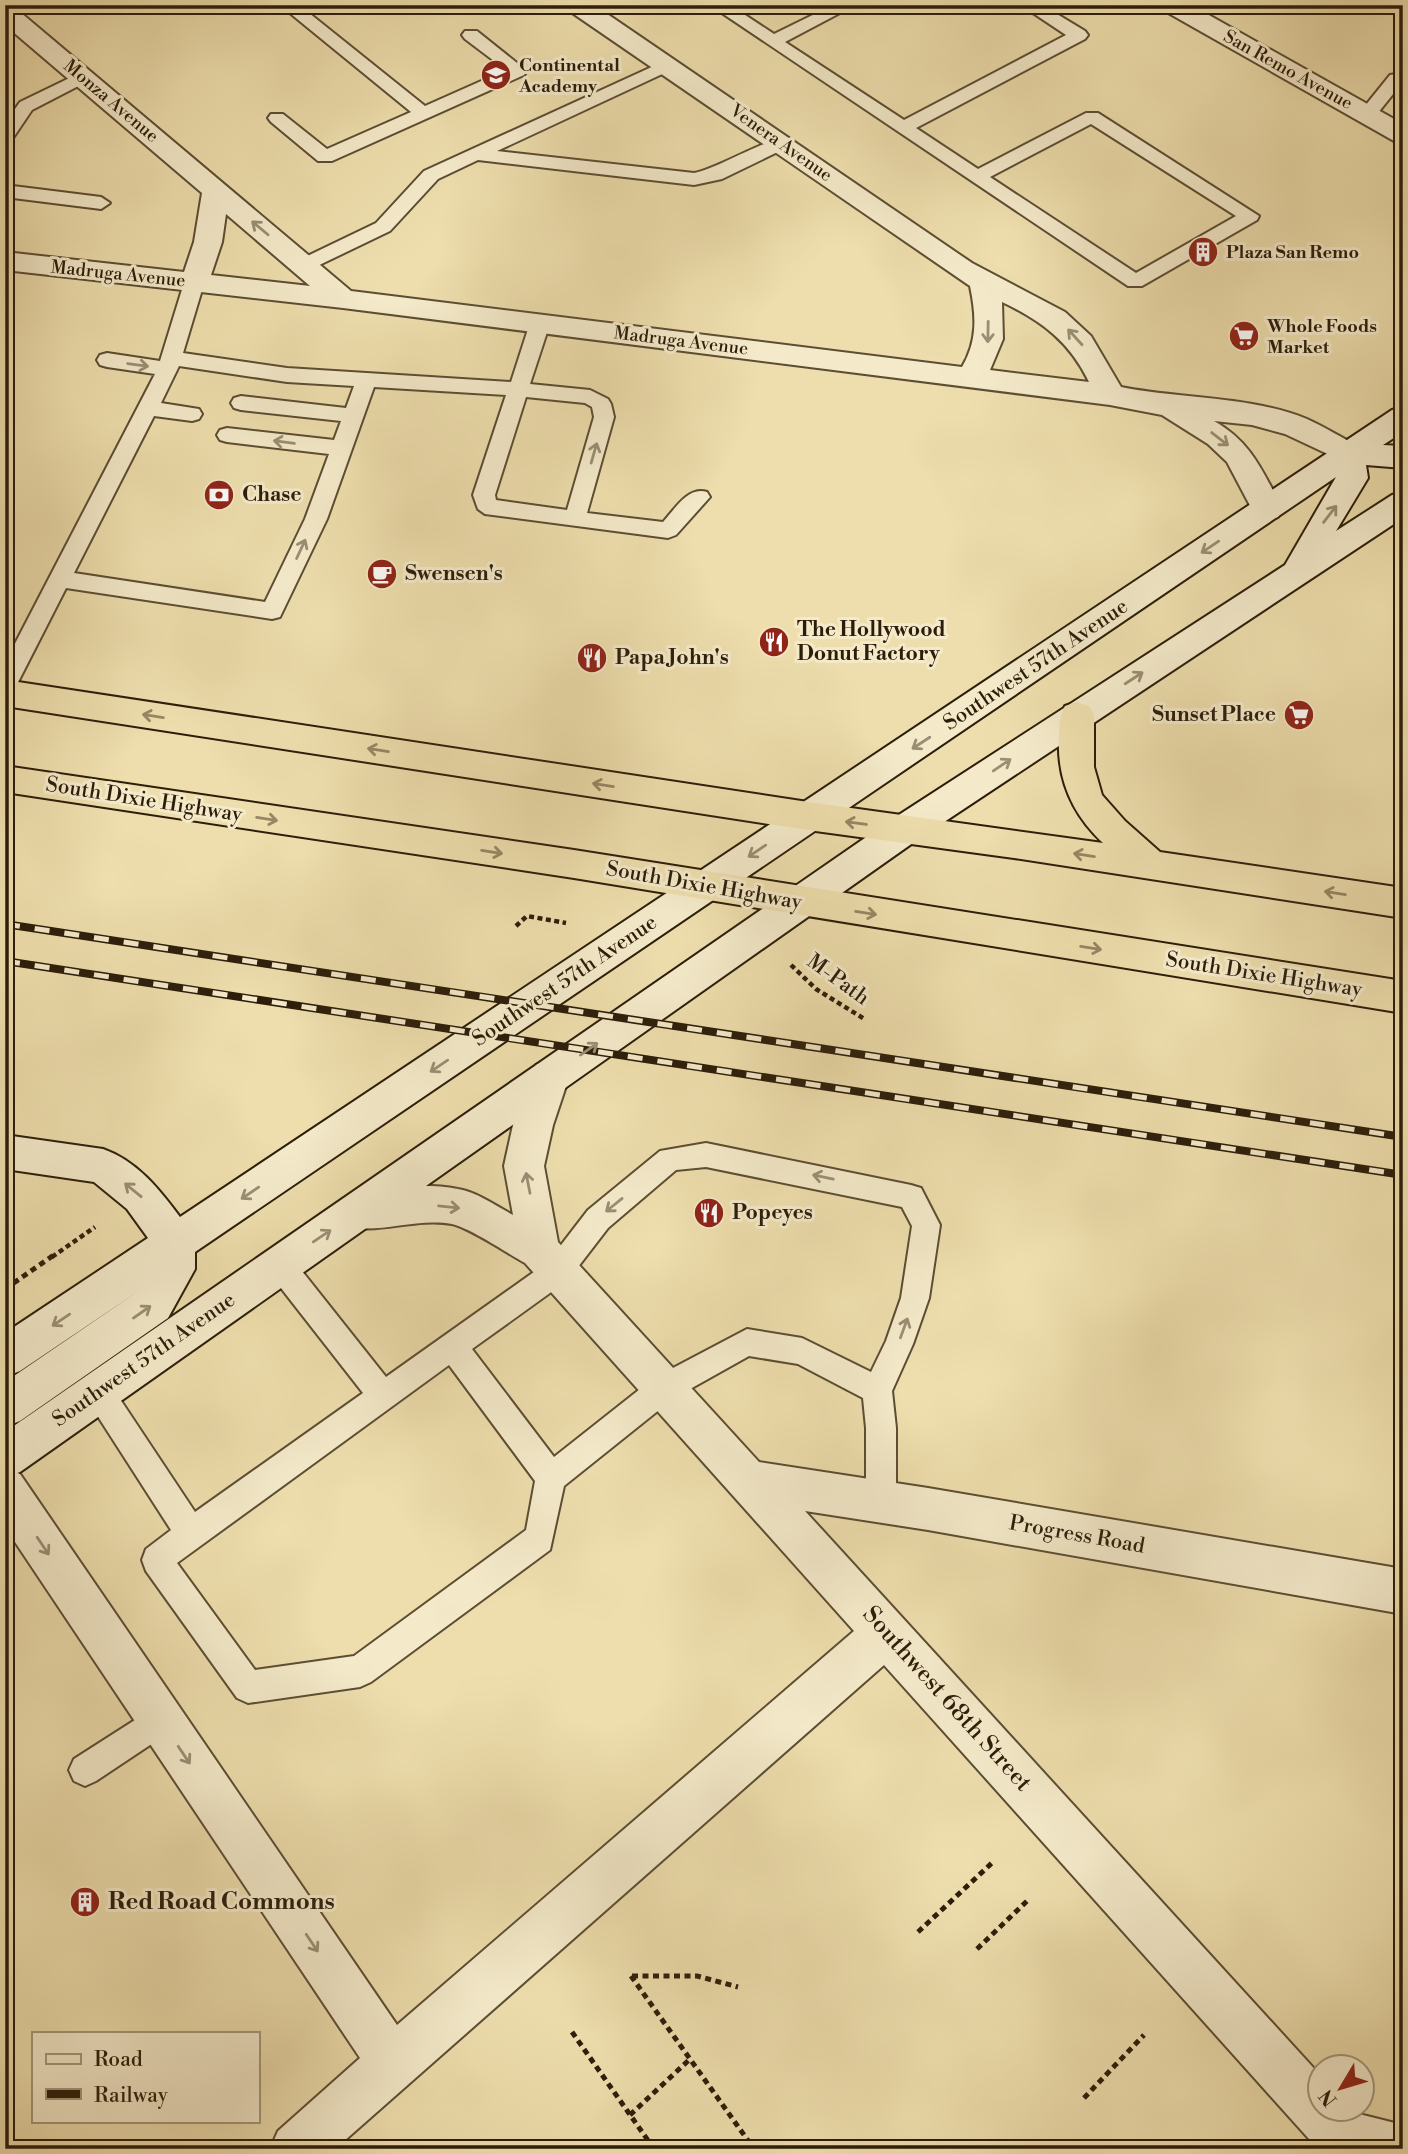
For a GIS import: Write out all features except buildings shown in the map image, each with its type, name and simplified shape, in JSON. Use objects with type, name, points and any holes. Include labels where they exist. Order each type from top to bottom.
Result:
[{"type":"highway","points":[[5,693],[808,816],[1403,903]]},
{"type":"highway","points":[[1077,715],[1073,754],[1081,792],[1100,819],[1151,865]]},
{"type":"highway","name":"South Dixie Highway","points":[[5,779],[706,886],[1403,997]]},
{"type":"street","name":"Venera Avenue","points":[[577,5],[984,284],[1034,304],[1067,328],[1079,340],[1098,368],[1110,395]]},
{"type":"street","name":"San Remo Avenue","points":[[1172,5],[1403,135]]},
{"type":"street","name":"Monza Avenue","points":[[5,12],[343,299]]},
{"type":"street","points":[[194,283],[208,242],[216,191]]},
{"type":"street","name":"Madruga Avenue","points":[[5,261],[540,323],[1252,415],[1295,426],[1349,454]]},
{"type":"street","points":[[971,377],[987,347],[988,305],[984,284]]},
{"type":"street","points":[[1161,405],[1219,437],[1239,456],[1267,509]]},
{"type":"street","name":"Southwest 57th Avenue","points":[[5,1357],[1403,417]]},
{"type":"street","points":[[1297,572],[1352,478],[1349,454],[1403,457]]},
{"type":"street","points":[[1077,715],[1403,503]]},
{"type":"street","name":"Southwest 57th Avenue","points":[[5,1457],[799,902],[1077,715]]},
{"type":"street","points":[[548,1261],[524,1166],[533,1125],[550,1077]]},
{"type":"street","points":[[5,1152],[103,1166],[141,1196],[175,1243],[175,1269],[153,1305],[5,1407]]},
{"type":"street","name":"Southwest 68th Street","points":[[357,1212],[414,1204],[459,1208],[484,1219],[548,1261],[1348,2142]]},
{"type":"street","name":"Progress Road","points":[[751,1482],[1403,1592]]},
{"type":"street","points":[[5,1489],[393,2063]]},
{"type":"street","points":[[296,2149],[887,1632]]},
{"type":"street","points":[[1348,2142],[1399,2149]]},
{"type":"lane","points":[[288,5],[423,113]]},
{"type":"lane","points":[[718,5],[1135,282],[1250,216],[1092,117],[978,177]]},
{"type":"lane","points":[[772,41],[847,5]]},
{"type":"lane","points":[[903,128],[1079,35],[1028,5]]},
{"type":"lane","points":[[277,118],[326,157],[519,71],[471,35]]},
{"type":"lane","points":[[304,265],[383,227],[431,175],[667,65]]},
{"type":"lane","points":[[5,137],[26,106],[82,77]]},
{"type":"lane","points":[[1367,115],[1396,79]]},
{"type":"lane","points":[[475,154],[694,179],[715,175],[782,143]]},
{"type":"lane","points":[[5,191],[101,204]]},
{"type":"lane","points":[[5,686],[148,408],[169,363],[194,283]]},
{"type":"lane","points":[[540,323],[484,495],[486,503],[493,509],[668,530],[699,497]]},
{"type":"lane","points":[[107,360],[169,363],[287,375],[517,389],[590,397],[601,404],[604,417],[575,519]]},
{"type":"lane","points":[[61,579],[272,611],[316,519],[366,380]]},
{"type":"lane","points":[[148,408],[192,414],[148,408]]},
{"type":"lane","points":[[348,432],[234,419],[348,432]]},
{"type":"lane","points":[[877,1391],[802,1351],[747,1342],[663,1388],[551,1478],[539,1539],[360,1671],[248,1687],[157,1560],[452,1346],[670,1159],[706,1155],[911,1197],[926,1225],[915,1298],[877,1391],[881,1428],[881,1502]]},
{"type":"lane","points":[[280,1265],[383,1396]]},
{"type":"lane","points":[[452,1346],[551,1478]]},
{"type":"lane","points":[[98,1391],[191,1533]]},
{"type":"lane","points":[[85,1770],[160,1720]]},
{"type":"path","points":[[516,926],[527,916]]},
{"type":"path","name":"M-Path","points":[[792,965],[797,974],[821,992],[866,1020]]},
{"type":"path","points":[[5,1289],[95,1227]]},
{"type":"path","points":[[918,1932],[993,1862]]},
{"type":"path","points":[[977,1949],[1027,1901]]},
{"type":"path","points":[[738,1987],[696,1976],[631,1976],[754,2149]]},
{"type":"path","points":[[572,2032],[654,2149]]},
{"type":"path","points":[[1084,2098],[1144,2035]]},
{"type":"path","points":[[630,2115],[690,2059]]},
{"type":"railway","points":[[5,924],[1403,1137]]},
{"type":"railway","points":[[5,961],[1403,1175]]},
{"type":"place","name":"Continental Academy","points":[[496,75]]},
{"type":"place","name":"Plaza San Remo","points":[[1203,252]]},
{"type":"place","name":"Whole Foods Market","points":[[1244,336]]},
{"type":"place","name":"Chase","points":[[219,495]]},
{"type":"place","name":"Swensen's","points":[[382,574]]},
{"type":"place","name":"The Hollywood Donut Factory","points":[[774,642]]},
{"type":"place","name":"Papa John's","points":[[592,658]]},
{"type":"place","name":"Sunset Place","points":[[1299,715]]},
{"type":"place","name":"Popeyes","points":[[709,1213]]},
{"type":"place","name":"Red Road Commons","points":[[85,1902]]}]
